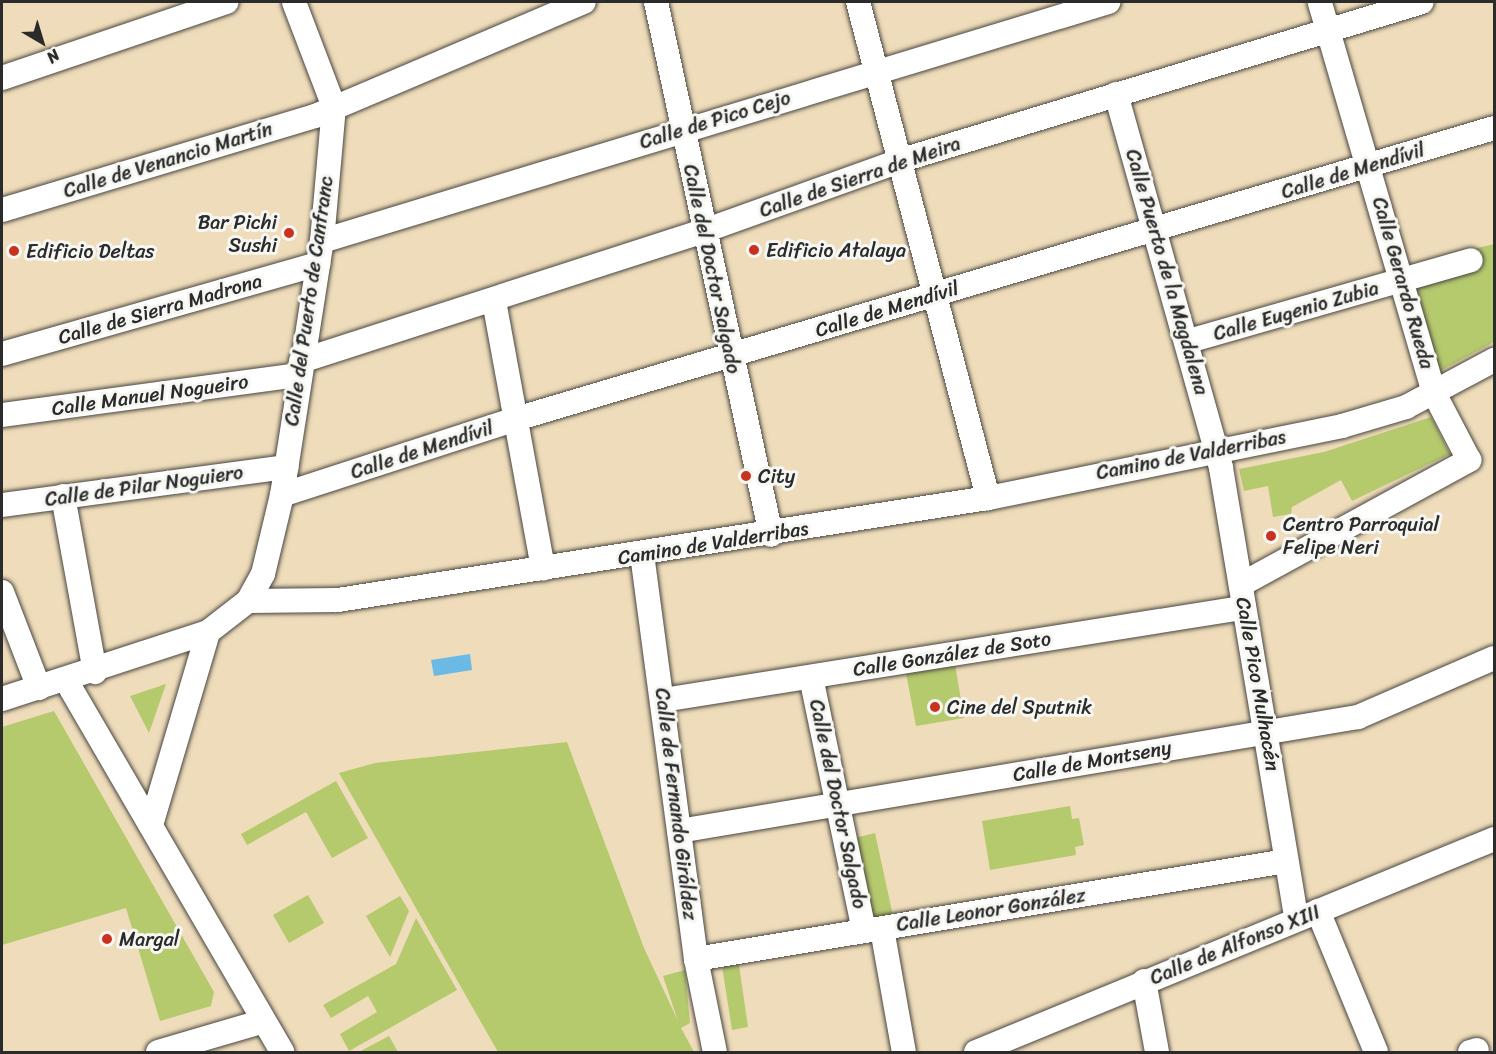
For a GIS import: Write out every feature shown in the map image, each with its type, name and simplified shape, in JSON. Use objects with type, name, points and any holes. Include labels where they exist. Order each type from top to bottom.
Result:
[{"type":"street","points":[[2,78],[227,2]]},
{"type":"street","name":"Calle del Puerto de Canfranc","points":[[248,601],[263,574],[282,495],[300,368],[320,253],[333,107],[294,2]]},
{"type":"street","name":"Calle de Venancio Martín","points":[[2,210],[333,107],[584,2]]},
{"type":"street","name":"Calle del Doctor Salgado","points":[[656,2],[681,130],[771,535]]},
{"type":"street","points":[[858,2],[938,293],[988,498]]},
{"type":"street","name":"Calle de Pico Cejo","points":[[320,253],[681,130],[1108,2]]},
{"type":"street","name":"Calle Gerardo Rueda","points":[[1320,2],[1434,393]]},
{"type":"street","name":"Calle de Sierra de Meira","points":[[300,368],[705,231],[902,160],[1422,2]]},
{"type":"street","name":"Calle Puerto de la Magdalena","points":[[1116,94],[1189,341],[1217,451]]},
{"type":"street","name":"Calle de Mendívil","points":[[282,495],[516,419],[938,293],[1155,232],[1494,129]]},
{"type":"street","name":"Calle de Sierra Madrona","points":[[2,354],[320,253]]},
{"type":"street","name":"Calle Eugenio Zubia","points":[[1189,341],[1471,260]]},
{"type":"street","points":[[494,301],[543,569]]},
{"type":"street","name":"Camino de Valderribas","points":[[248,601],[338,600],[771,535],[988,498],[1342,426],[1406,407],[1494,360]]},
{"type":"street","name":"Calle Manuel Nogueiro","points":[[2,415],[300,368]]},
{"type":"street","points":[[1242,584],[1469,460],[1434,393]]},
{"type":"street","name":"Calle Pico Mulhacén","points":[[1217,451],[1242,584],[1241,608],[1268,731],[1286,861],[1307,914],[1376,1053]]},
{"type":"street","name":"Calle de Pilar Noguiero","points":[[2,505],[286,467]]},
{"type":"street","points":[[63,496],[95,672]]},
{"type":"street","name":"Calle de Fernando Giráldez","points":[[642,554],[696,959],[715,1053]]},
{"type":"street","points":[[2,592],[39,688]]},
{"type":"street","points":[[2,699],[67,682],[208,632],[248,601]]},
{"type":"street","name":"Calle González de Soto","points":[[663,700],[1241,608]]},
{"type":"street","points":[[151,825],[208,632]]},
{"type":"street","name":"Calle de Montseny","points":[[679,831],[1358,717],[1494,658]]},
{"type":"street","name":"Calle del Doctor Salgado","points":[[812,676],[837,804],[873,930],[904,1053]]},
{"type":"street","points":[[67,682],[282,1053]]},
{"type":"street","name":"Calle de Alfonso XIII","points":[[976,1053],[1144,981],[1494,839]]},
{"type":"street","name":"Calle Leonor González","points":[[696,959],[1286,861]]},
{"type":"street","points":[[1144,981],[1156,1053]]},
{"type":"street","points":[[158,1053],[264,1022]]},
{"type":"green space","points":[[1494,244],[1494,342],[1438,372],[1414,288],[1470,250]]},
{"type":"green space","points":[[1431,417],[1450,454],[1352,501],[1341,480],[1292,507],[1291,514],[1273,517],[1268,486],[1244,491],[1239,469],[1324,452]]},
{"type":"green space","points":[[955,664],[964,718],[916,726],[906,673]]},
{"type":"green space","points":[[166,684],[149,733],[130,696]]},
{"type":"green space","points":[[54,711],[214,992],[211,1006],[160,1021],[126,908],[2,945],[2,727]]},
{"type":"green space","points":[[567,742],[644,948],[678,1021],[663,976],[685,970],[690,1023],[681,1028],[694,1052],[498,1052],[339,773],[375,763]]},
{"type":"green space","points":[[336,781],[368,838],[332,858],[306,812],[247,845],[241,834]]},
{"type":"green space","points":[[1070,806],[1072,819],[1079,818],[1084,845],[1075,847],[1076,855],[990,870],[982,821]]},
{"type":"green space","points":[[875,833],[893,916],[874,920],[855,838]]},
{"type":"green space","points":[[308,895],[324,923],[289,943],[273,915]]},
{"type":"green space","points":[[400,896],[409,911],[390,957],[366,916]]},
{"type":"green space","points":[[416,918],[457,990],[349,1051],[340,1034],[377,1012],[368,996],[331,1018],[323,1005],[396,964]]},
{"type":"green space","points":[[739,965],[748,1027],[732,1030],[722,966]]},
{"type":"green space","points":[[389,1036],[398,1052],[359,1052]]},
{"type":"water","points":[[470,654],[472,670],[434,676],[431,660]]},
{"type":"place","name":"Bar Pichi Sushi","points":[[289,233]]},
{"type":"place","name":"Edificio Atalaya","points":[[754,250]]},
{"type":"place","name":"Edificio Deltas","points":[[14,251]]},
{"type":"place","name":"City","points":[[746,476]]},
{"type":"place","name":"Centro Parroquial Felipe Neri","points":[[1271,536]]},
{"type":"place","name":"Cine del Sputnik","points":[[935,707]]},
{"type":"place","name":"Margal","points":[[107,939]]}]
